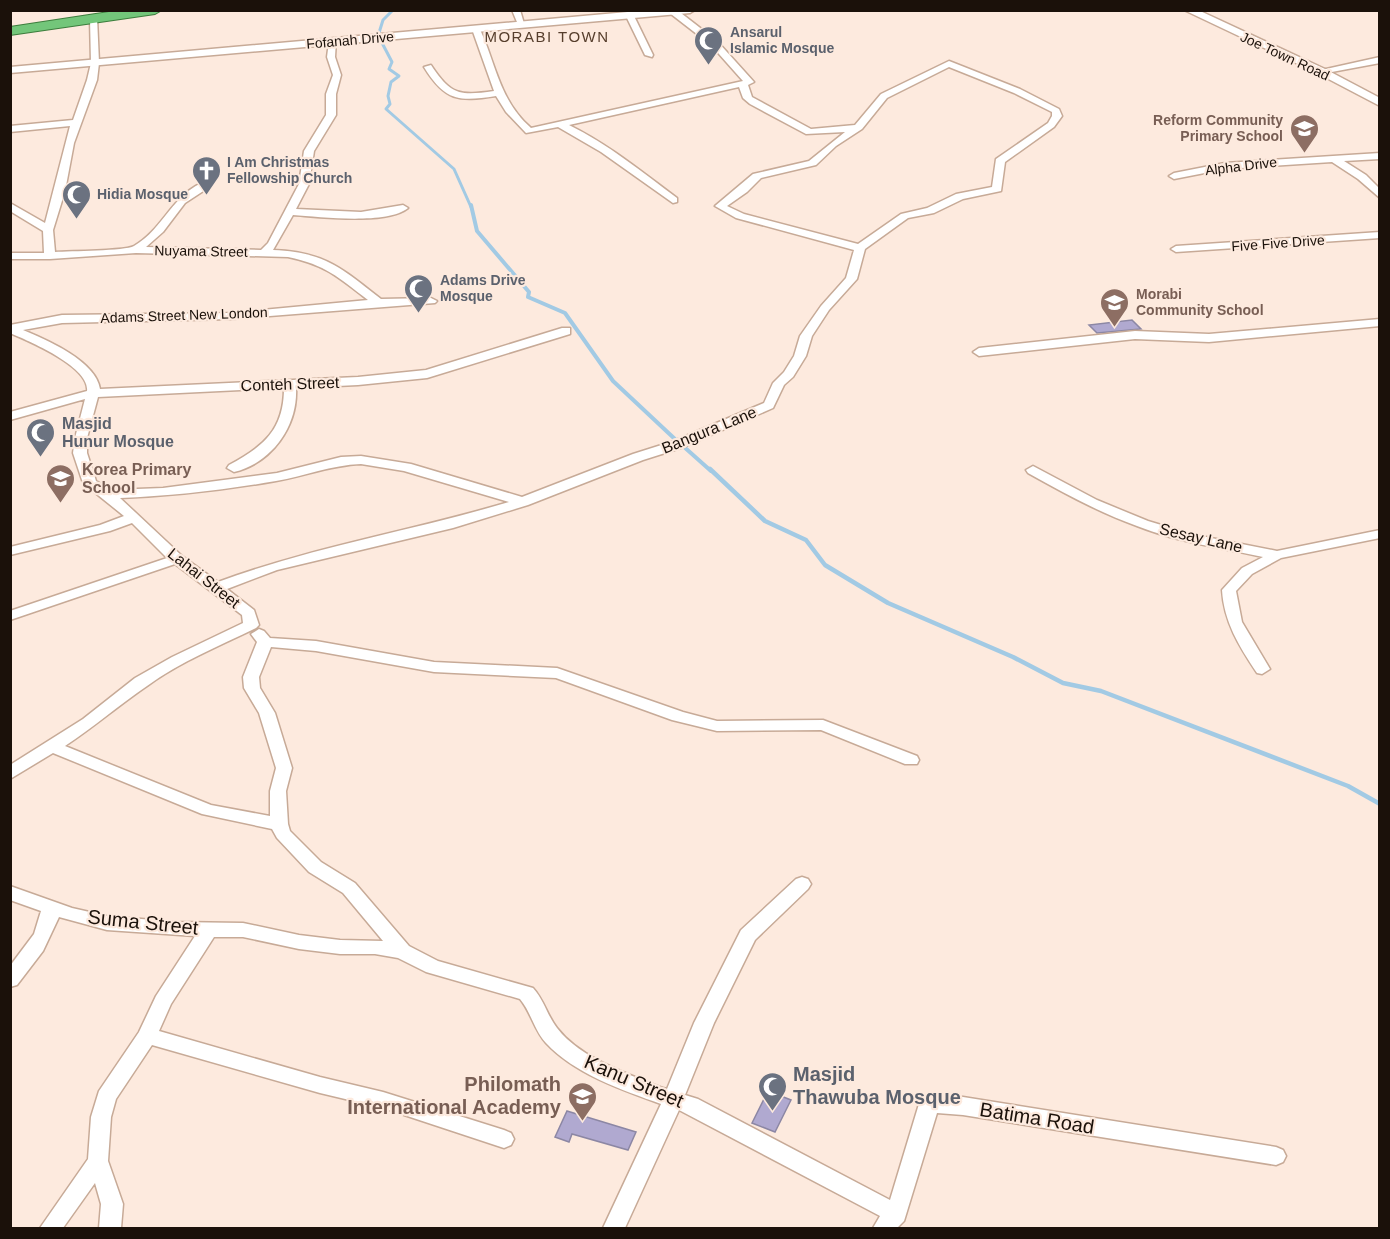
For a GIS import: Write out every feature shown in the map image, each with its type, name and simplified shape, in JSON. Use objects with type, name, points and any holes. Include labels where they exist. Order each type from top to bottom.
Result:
[{"type":"highway","points":[[10,30],[139,10]]},
{"type":"highway","points":[[10,30],[155,10]]},
{"type":"street","points":[[516,10],[522,25]]},
{"type":"street","name":"Fofanah Drive","points":[[10,70],[690,10]]},
{"type":"street","name":"Joe Town Road","points":[[1189,10],[1321,71],[1378,101]]},
{"type":"street","points":[[476,29],[490,74],[508,108],[529,131],[749,82],[714,43],[674,12]]},
{"type":"street","points":[[630,16],[649,55]]},
{"type":"street","points":[[50,256],[48,230],[75,123],[89,92],[95,63],[94,19]]},
{"type":"street","points":[[265,252],[273,245],[304,184],[309,152],[331,115],[331,94],[337,75],[331,57],[333,42]]},
{"type":"street","points":[[1321,71],[1380,60]]},
{"type":"street","points":[[949,64],[976,77],[1017,89],[1056,111],[1055,121],[1000,161],[997,189],[960,196],[930,211],[905,216],[860,248],[740,216],[720,206],[743,190],[757,176],[812,163],[833,144],[859,127],[884,96],[949,64]]},
{"type":"street","points":[[428,67],[437,82],[449,94],[457,98],[500,93]]},
{"type":"street","points":[[743,84],[748,98],[753,102],[803,130],[815,132],[859,127]]},
{"type":"street","points":[[10,129],[75,123]]},
{"type":"street","points":[[561,125],[599,145],[674,200]]},
{"type":"street","name":"Alpha Drive","points":[[1174,176],[1225,166],[1380,156]]},
{"type":"street","points":[[1334,159],[1362,177],[1380,195]]},
{"type":"street","points":[[136,250],[159,230],[181,201],[207,184]]},
{"type":"street","points":[[10,206],[48,230]]},
{"type":"street","points":[[288,212],[388,213],[403,208]]},
{"type":"street","name":"Five Five Drive","points":[[1176,249],[1380,235]]},
{"type":"street","name":"Bangura Lane","points":[[216,588],[272,567],[448,525],[523,502],[638,457],[679,444],[769,405],[779,382],[789,374],[800,356],[806,336],[825,308],[851,279],[860,248]]},
{"type":"street","name":"Nuyama Street","points":[[10,256],[50,256],[136,250],[265,252],[314,259],[333,267],[378,303]]},
{"type":"street","name":"Adams Street New London","points":[[10,329],[62,319],[231,316],[378,303],[431,301]]},
{"type":"street","points":[[979,352],[1135,335],[1149,334],[1180,339],[1209,338],[1380,322]]},
{"type":"street","points":[[10,329],[51,346],[76,364],[89,375],[94,387],[93,393]]},
{"type":"street","name":"Conteh Street","points":[[10,416],[93,393],[358,381],[427,374],[566,331]]},
{"type":"street","points":[[234,468],[270,446],[289,409],[290,384]]},
{"type":"street","name":"Lahai Street","points":[[10,773],[89,723],[141,682],[177,660],[251,625],[249,613],[177,559],[108,494],[90,483],[80,453],[81,438],[93,393]]},
{"type":"street","points":[[108,494],[163,492],[265,478],[341,461],[361,460],[406,467],[523,502]]},
{"type":"street","name":"Sesay Lane","points":[[1033,470],[1092,503],[1143,524],[1189,538],[1277,555],[1380,534]]},
{"type":"street","points":[[10,551],[105,528],[134,517]]},
{"type":"street","points":[[1262,669],[1242,640],[1229,606],[1229,590],[1247,571],[1277,555]]},
{"type":"street","points":[[10,616],[177,559]]},
{"type":"street","points":[[251,625],[265,642],[316,646],[434,667],[557,673],[678,716],[717,726],[823,725],[911,760]]},
{"type":"street","points":[[265,642],[251,677],[252,688],[267,713],[284,768],[278,791],[279,824],[283,834],[315,867],[349,888],[402,951]]},
{"type":"street","points":[[51,746],[208,810],[279,824]]},
{"type":"street","points":[[614,1228],[673,1100],[704,1023],[748,935],[802,884]]},
{"type":"street","name":"Suma Street","points":[[10,893],[50,908],[107,923],[176,929],[243,930]]},
{"type":"street","points":[[10,980],[44,934],[51,919],[50,908]]},
{"type":"street","points":[[110,1228],[112,1204],[98,1161],[101,1117],[106,1097],[147,1036],[163,1001],[209,929]]},
{"type":"street","name":"Kanu Street","points":[[243,930],[309,943],[402,951],[432,967],[526,993],[536,1005],[551,1035],[566,1049],[587,1063],[673,1100],[691,1105],[890,1221]]},
{"type":"street","points":[[147,1036],[309,1082],[383,1100],[504,1138]]},
{"type":"street","name":"Batima Road","points":[[890,1221],[929,1104],[963,1106],[1276,1156]]},
{"type":"street","points":[[51,1228],[98,1161]]},
{"type":"building","name":"Morabi Community School","points":[[1132,320],[1141,329],[1097,333],[1089,325]]},
{"type":"building","name":"Masjid Thawuba Mosque","points":[[768,1091],[791,1100],[775,1132],[752,1123]]},
{"type":"building","name":"Philomath International Academy","points":[[567,1111],[636,1132],[628,1150],[572,1134],[569,1142],[555,1137]]},
{"type":"waterway","points":[[378,36],[383,20],[393,10]]},
{"type":"waterway","points":[[380,39],[392,62],[389,69],[399,76],[391,82],[388,96],[390,104],[386,109],[454,169],[471,207]]},
{"type":"waterway","points":[[471,205],[477,231],[529,292],[528,297],[565,313],[613,381],[677,441]]},
{"type":"waterway","points":[[683,446],[711,471]]},
{"type":"waterway","points":[[710,469],[765,521],[806,540],[825,565],[888,603],[1013,657],[1063,683],[1101,691],[1348,786],[1380,804]]},
{"type":"place","name":"Ansarul Islamic Mosque","points":[[709,66]]},
{"type":"place","name":"Reform Community Primary School","points":[[1304,154]]},
{"type":"place","name":"I Am Christmas Fellowship Church","points":[[206,196]]},
{"type":"place","name":"Hidia Mosque","points":[[76,220]]},
{"type":"place","name":"Adams Drive Mosque","points":[[419,314]]},
{"type":"place","name":"Morabi Community School","points":[[1115,328]]},
{"type":"place","name":"Masjid Hunur Mosque","points":[[41,458]]},
{"type":"place","name":"Korea Primary School","points":[[61,504]]},
{"type":"place","name":"Masjid Thawuba Mosque","points":[[772,1112]]},
{"type":"place","name":"Philomath International Academy","points":[[582,1122]]},
{"type":"district","name":"MORABI TOWN","points":[[547,36]]}]
